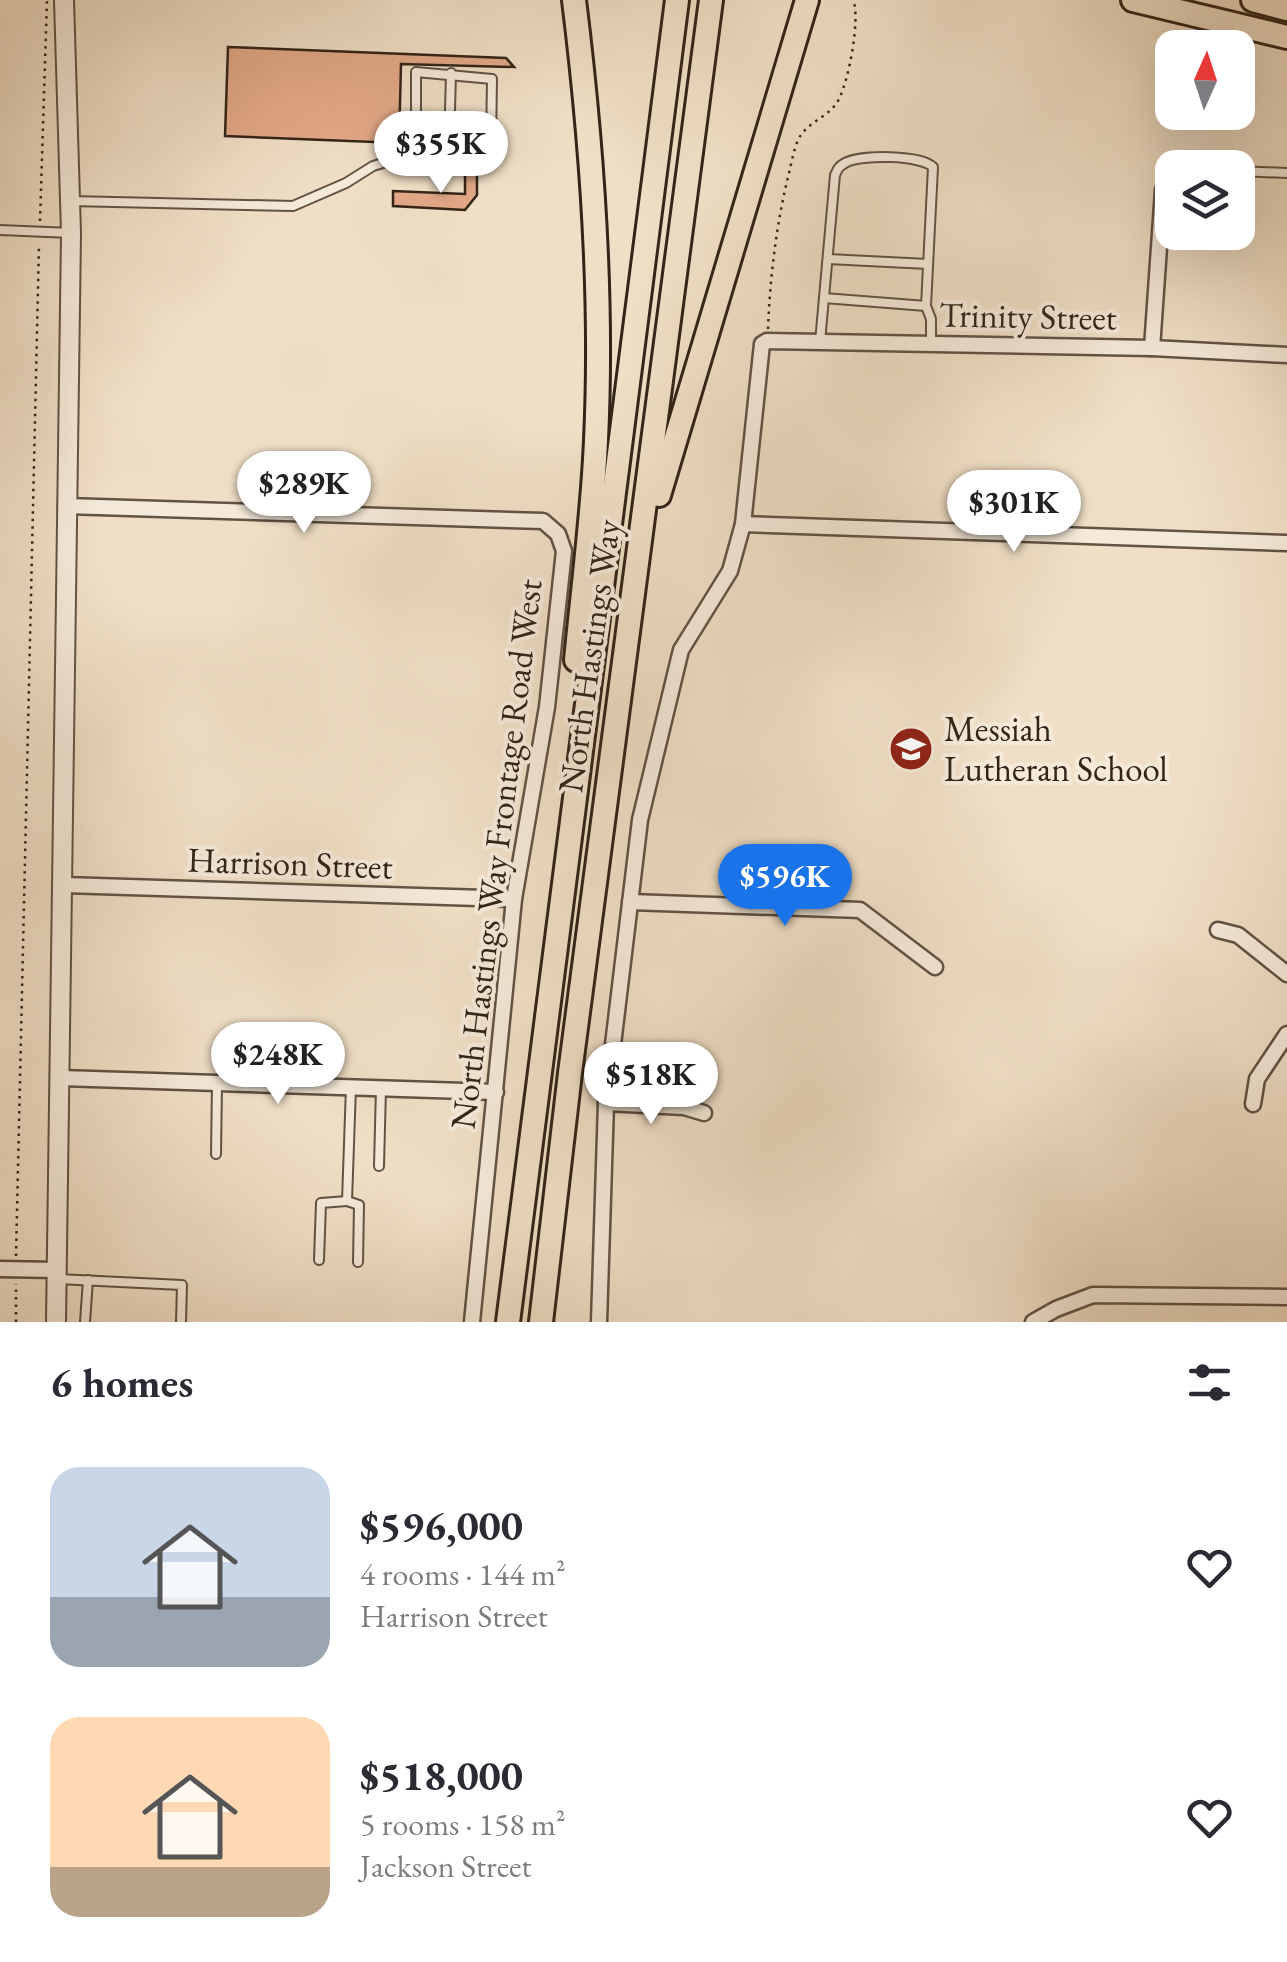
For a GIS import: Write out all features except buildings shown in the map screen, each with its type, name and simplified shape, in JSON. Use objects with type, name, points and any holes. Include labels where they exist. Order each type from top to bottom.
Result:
[{"type":"main road","points":[[538,1069],[596,442],[596,250],[574,0]]},
{"type":"main road","name":"North Hastings Way","points":[[508,1322],[677,0]]},
{"type":"main road","points":[[607,789],[663,476],[807,0]]},
{"type":"main road","points":[[793,49],[817,0]]},
{"type":"main road","points":[[1133,0],[1287,37]]},
{"type":"main road","points":[[1253,0],[1287,9]]},
{"type":"main road","name":"North Hastings Way","points":[[541,1322],[711,1]]},
{"type":"street","points":[[56,1322],[71,233],[64,0]]},
{"type":"street","points":[[1152,348],[1159,250]]},
{"type":"street","points":[[599,1322],[606,1103],[646,788],[675,668],[694,626],[730,571],[743,524],[761,347],[767,341]]},
{"type":"street","name":"Trinity Street","points":[[767,341],[1287,354]]},
{"type":"street","name":"North Hastings Way Frontage Road West","points":[[66,506],[543,522],[558,534],[564,551],[547,707],[514,900],[472,1322]]},
{"type":"street","points":[[743,524],[1287,543]]},
{"type":"street","name":"Harrison Street","points":[[64,886],[514,900]]},
{"type":"street","points":[[630,902],[860,910],[935,967]]},
{"type":"street","points":[[1218,930],[1238,935],[1287,974]]},
{"type":"street","points":[[1253,1104],[1257,1079],[1287,1034]]},
{"type":"street","points":[[61,1078],[496,1092]]},
{"type":"street","points":[[606,1103],[684,1107],[704,1114]]},
{"type":"street","points":[[0,1269],[57,1274]]},
{"type":"street","points":[[1038,1321],[1093,1295],[1287,1297]]},
{"type":"lane","points":[[70,201],[293,206],[346,183],[373,166],[416,153],[492,144],[492,79],[416,72],[416,153]]},
{"type":"lane","points":[[450,148],[451,73]]},
{"type":"lane","points":[[820,342],[837,169],[862,157],[924,160],[933,167],[926,306],[931,344]]},
{"type":"lane","points":[[1255,171],[1287,173]]},
{"type":"lane","points":[[0,230],[71,233]]},
{"type":"lane","points":[[828,258],[928,264]]},
{"type":"lane","points":[[824,298],[926,306]]},
{"type":"lane","points":[[216,1154],[217,1083]]},
{"type":"lane","points":[[348,1201],[351,1087]]},
{"type":"lane","points":[[379,1166],[381,1088]]},
{"type":"lane","points":[[319,1260],[321,1202],[348,1201],[359,1205],[358,1262]]},
{"type":"lane","points":[[57,1274],[88,1280],[182,1285],[181,1322]]},
{"type":"lane","points":[[86,1322],[88,1280]]},
{"type":"path","points":[[16,1258],[47,0]]},
{"type":"path","points":[[767,341],[776,234],[794,152],[804,132],[829,112],[841,96],[856,23],[853,0]]},
{"type":"path","points":[[16,1280],[16,1322]]},
{"type":"place","name":"Messiah Lutheran School","points":[[911,749]]}]
